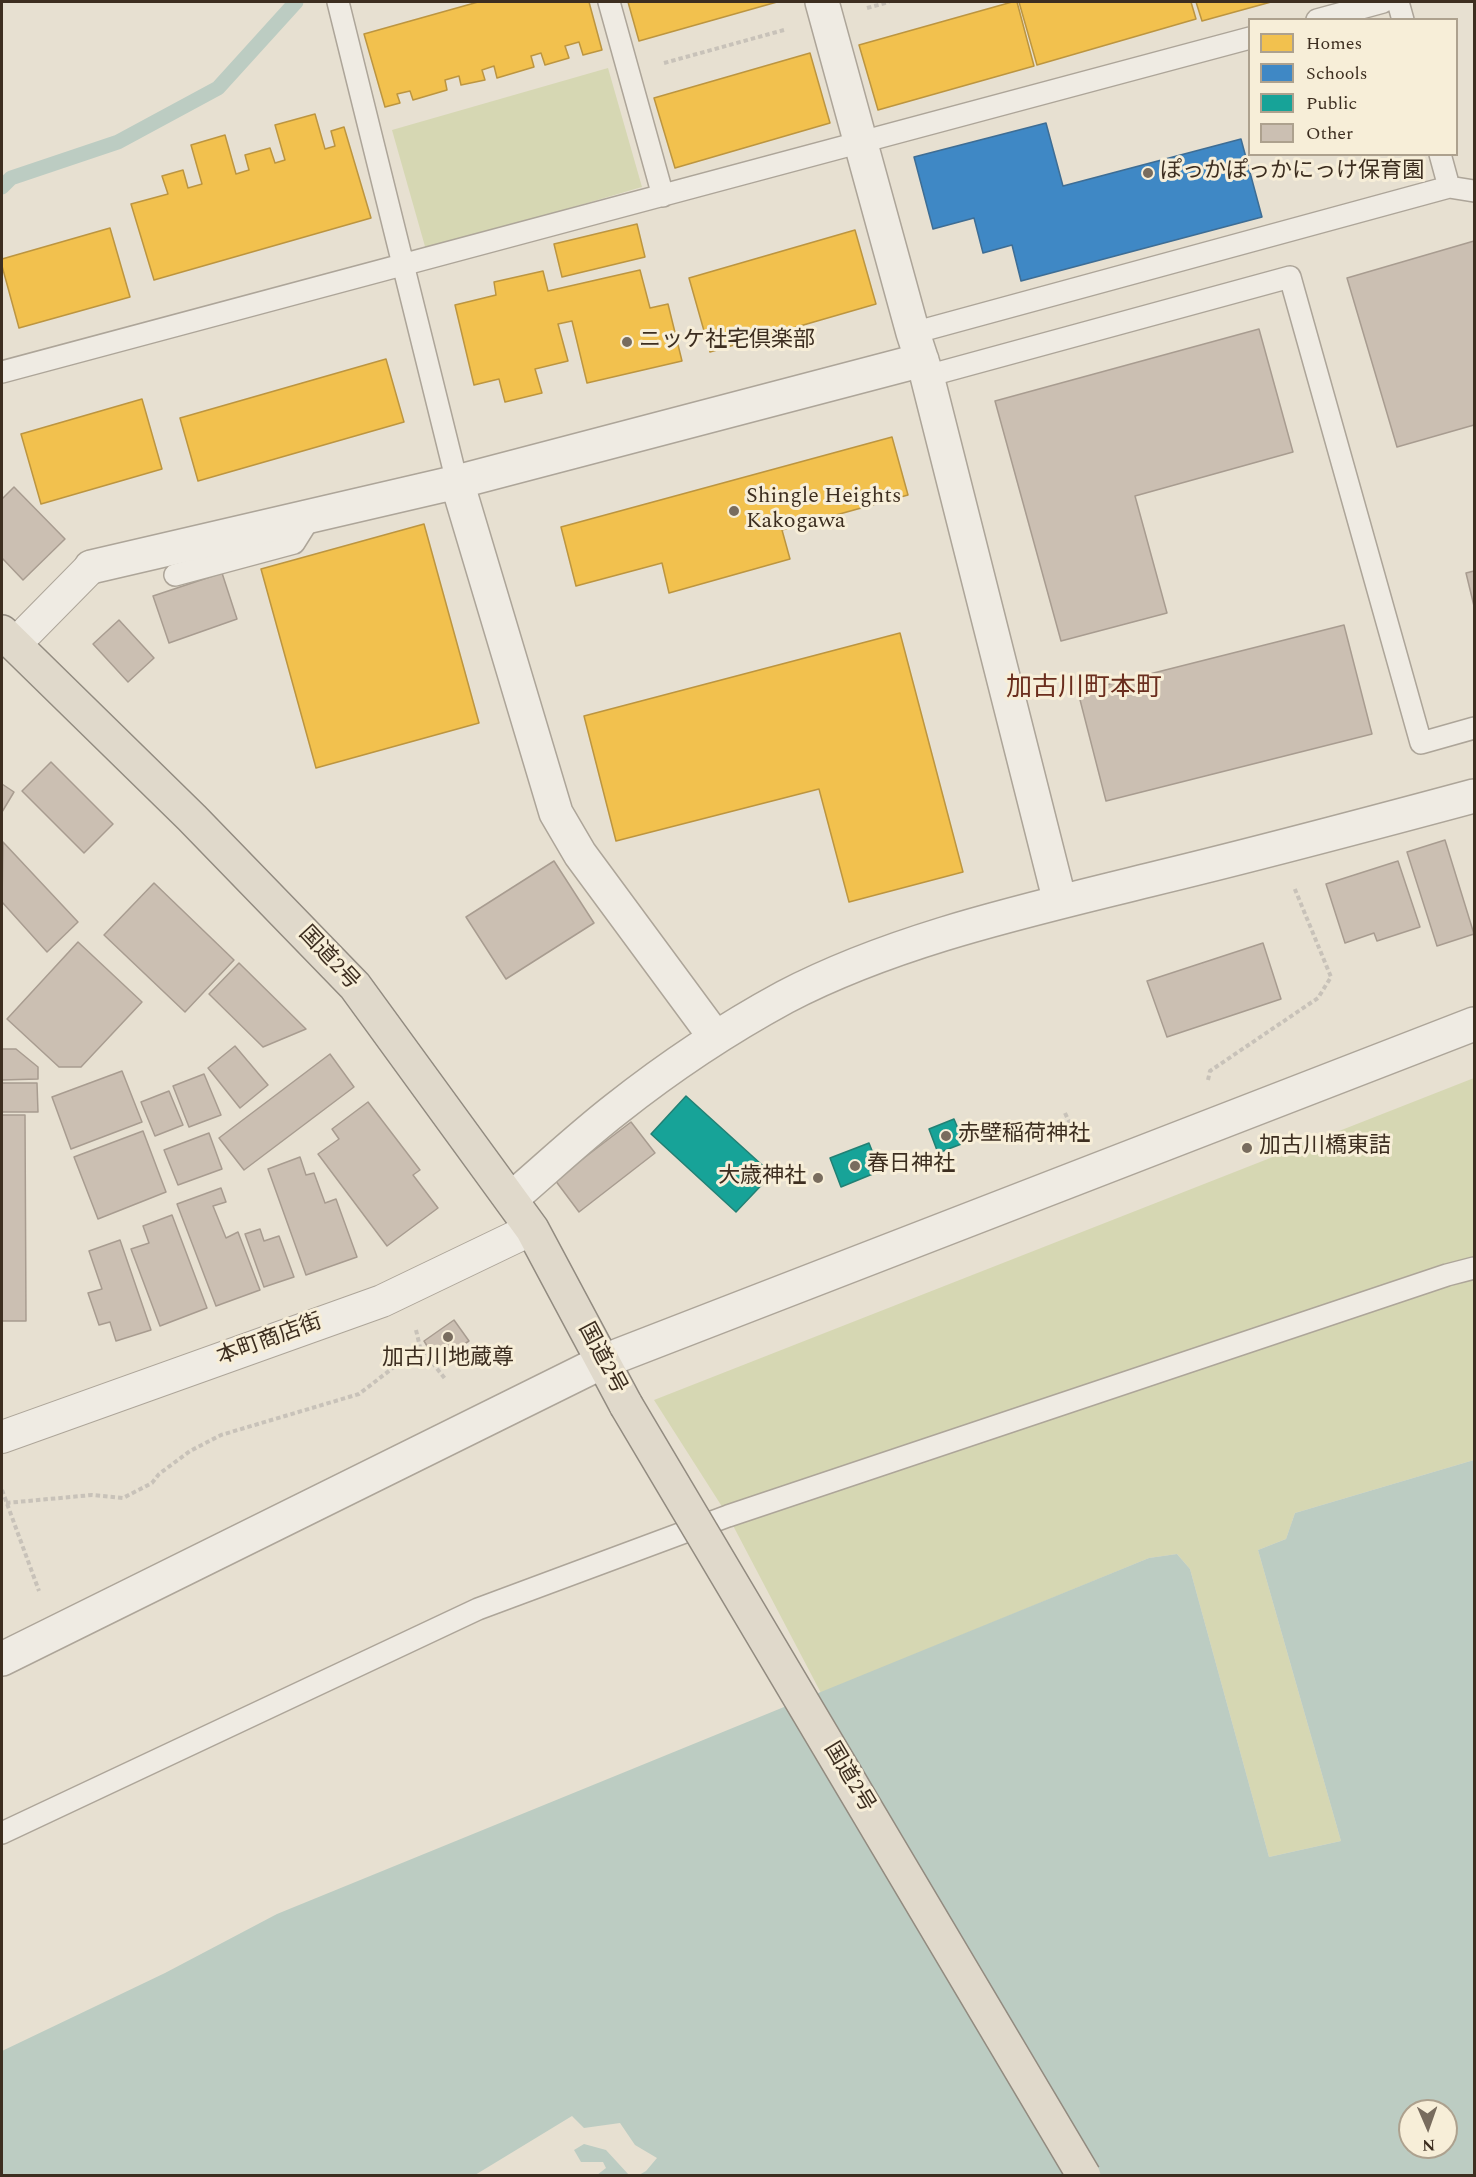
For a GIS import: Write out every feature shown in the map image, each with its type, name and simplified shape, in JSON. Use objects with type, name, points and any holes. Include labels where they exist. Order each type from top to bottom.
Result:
[{"type":"highway","name":"国道2号","points":[[15,631],[192,818],[356,986],[532,1229],[626,1405],[1084,2175]]},
{"type":"street","points":[[824,10],[921,356],[1060,902]]},
{"type":"street","points":[[15,631],[92,567],[457,482],[921,356]]},
{"type":"street","points":[[457,482],[556,813],[580,854],[715,1037]]},
{"type":"street","points":[[511,1199],[615,1109],[715,1037],[787,997],[854,967],[931,938],[1060,902],[1278,849],[1474,796]]},
{"type":"street","points":[[2,1659],[604,1361],[1474,1024]]},
{"type":"street","name":"本町商店街","points":[[2,1437],[382,1301],[532,1229]]},
{"type":"lane","points":[[338,2],[457,482]]},
{"type":"lane","points":[[609,2],[663,196]]},
{"type":"lane","points":[[1324,18],[1383,2]]},
{"type":"lane","points":[[1398,2],[1402,18]]},
{"type":"lane","points":[[2,372],[404,263],[861,144],[1248,39]]},
{"type":"lane","points":[[1441,156],[1449,188]]},
{"type":"lane","points":[[921,356],[1449,188],[1474,191]]},
{"type":"lane","points":[[921,356],[1290,277],[1421,743],[1474,729]]},
{"type":"lane","points":[[175,575],[294,543],[311,516]]},
{"type":"lane","points":[[2,1833],[478,1609],[728,1516],[1447,1275],[1474,1268]]},
{"type":"path","points":[[629,73],[824,10],[889,2]]},
{"type":"path","points":[[1208,1081],[1210,1071],[1318,998],[1331,977],[1278,849]]},
{"type":"path","points":[[1065,1113],[1074,1132]]},
{"type":"path","points":[[416,1327],[420,1347],[446,1380]]},
{"type":"path","points":[[6,1503],[92,1495],[123,1498],[152,1483],[159,1474],[190,1451],[221,1435],[359,1394],[420,1347]]},
{"type":"path","points":[[2,1490],[39,1591]]},
{"type":"green space","points":[[608,68],[642,187],[426,250],[392,130]]},
{"type":"green space","points":[[1474,1078],[1474,1460],[1295,1513],[1286,1539],[1258,1550],[1341,1841],[1269,1857],[1190,1569],[1177,1554],[1149,1558],[821,1693],[728,1516],[654,1400]]},
{"type":"shaded area","points":[[1474,1460],[1474,2175],[639,2175],[646,2171],[657,2158],[635,2145],[620,2123],[584,2128],[572,2116],[475,2175],[2,2176],[2,2051],[165,1973],[277,1914],[1149,1558],[1177,1554],[1190,1569],[1269,1857],[1341,1841],[1258,1550],[1286,1539],[1295,1513]]},
{"type":"shaded area","points":[[584,2144],[606,2150],[629,2175],[597,2175],[606,2168],[603,2162],[581,2162],[574,2150]]},
{"type":"building: Homes","points":[[478,2],[589,2],[602,50],[583,55],[579,42],[565,46],[569,58],[545,65],[541,53],[531,56],[534,67],[497,78],[494,66],[482,70],[485,80],[461,85],[459,76],[445,80],[447,90],[413,100],[410,91],[397,94],[400,103],[385,107],[364,34]]},
{"type":"building: Homes","points":[[628,2],[777,2],[639,41]]},
{"type":"building: Homes","points":[[1017,2],[1034,66],[878,110],[859,45]]},
{"type":"building: Homes","points":[[1019,2],[1191,2],[1196,19],[1037,65]]},
{"type":"building: Homes","points":[[1196,2],[1271,2],[1202,21]]},
{"type":"building: Homes","points":[[810,53],[830,123],[675,168],[654,98]]},
{"type":"building: Homes","points":[[315,114],[325,149],[335,146],[331,131],[344,127],[371,218],[154,280],[131,204],[168,194],[162,176],[183,170],[188,188],[202,184],[191,145],[225,135],[236,174],[249,170],[245,155],[270,148],[275,163],[285,160],[275,125]]},
{"type":"building: Homes","points":[[637,224],[645,257],[562,277],[554,244]]},
{"type":"building: Homes","points":[[110,228],[130,297],[19,328],[2,259]]},
{"type":"building: Homes","points":[[855,230],[876,304],[710,352],[689,278]]},
{"type":"building: Homes","name":"ニッケ社宅倶楽部","points":[[640,270],[650,308],[668,304],[682,361],[587,383],[572,321],[558,324],[568,361],[535,369],[542,393],[505,402],[499,379],[474,385],[455,305],[496,295],[494,282],[543,271],[548,291]]},
{"type":"building: Homes","points":[[386,359],[404,422],[198,481],[180,418]]},
{"type":"building: Homes","points":[[142,399],[162,469],[41,504],[21,434]]},
{"type":"building: Homes","name":"Shingle Heights Kakogawa","points":[[892,437],[908,495],[782,530],[790,559],[669,593],[662,563],[576,586],[561,527]]},
{"type":"building: Homes","points":[[424,524],[479,723],[316,768],[261,569]]},
{"type":"building: Homes","points":[[900,633],[963,872],[849,902],[819,789],[616,841],[584,716]]},
{"type":"building: Schools","points":[[1046,123],[1063,186],[1241,139],[1262,217],[1021,281],[1012,245],[983,253],[974,218],[933,229],[914,157]]},
{"type":"building: Public","points":[[686,1096],[772,1174],[736,1212],[651,1134]]},
{"type":"building: Public","name":"赤壁稲荷神社","points":[[954,1119],[964,1143],[938,1153],[929,1129]]},
{"type":"building: Public","points":[[869,1143],[880,1171],[841,1187],[830,1158]]},
{"type":"building: Other","points":[[1474,241],[1474,425],[1397,447],[1347,278]]},
{"type":"building: Other","points":[[1259,329],[1293,452],[1135,496],[1167,613],[1061,641],[995,401]]},
{"type":"building: Other","points":[[14,487],[65,539],[23,580],[2,558],[2,499]]},
{"type":"building: Other","points":[[1474,571],[1474,606],[1466,573]]},
{"type":"building: Other","points":[[222,573],[237,619],[169,643],[153,596]]},
{"type":"building: Other","points":[[119,620],[154,658],[128,682],[93,644]]},
{"type":"building: Other","points":[[1344,625],[1372,734],[1106,801],[1078,692]]},
{"type":"building: Other","points":[[51,762],[113,824],[84,853],[22,791]]},
{"type":"building: Other","points":[[2,784],[14,792],[2,812]]},
{"type":"building: Other","points":[[1445,840],[1474,934],[1437,946],[1407,852]]},
{"type":"building: Other","points":[[3,842],[78,922],[47,952],[2,902]]},
{"type":"building: Other","points":[[554,861],[594,923],[506,979],[466,917]]},
{"type":"building: Other","points":[[1398,861],[1420,927],[1377,941],[1374,933],[1345,943],[1326,884]]},
{"type":"building: Other","points":[[154,883],[234,960],[185,1012],[104,935]]},
{"type":"building: Other","points":[[78,942],[142,1002],[81,1067],[59,1067],[7,1019]]},
{"type":"building: Other","points":[[1263,943],[1281,999],[1167,1037],[1147,981]]},
{"type":"building: Other","points":[[239,963],[306,1029],[263,1047],[209,994]]},
{"type":"building: Other","points":[[235,1046],[268,1085],[240,1108],[208,1068]]},
{"type":"building: Other","points":[[2,1049],[16,1049],[38,1067],[38,1079],[2,1080]]},
{"type":"building: Other","points":[[330,1054],[354,1087],[244,1170],[219,1138]]},
{"type":"building: Other","points":[[122,1071],[142,1122],[71,1149],[52,1097]]},
{"type":"building: Other","points":[[204,1074],[221,1115],[189,1127],[173,1086]]},
{"type":"building: Other","points":[[2,1083],[37,1083],[38,1112],[2,1112]]},
{"type":"building: Other","points":[[169,1091],[183,1125],[155,1136],[141,1102]]},
{"type":"building: Other","points":[[368,1102],[420,1170],[413,1175],[438,1208],[387,1246],[318,1154],[339,1139],[332,1129]]},
{"type":"building: Other","points":[[2,1115],[25,1115],[26,1321],[2,1321]]},
{"type":"building: Other","points":[[631,1122],[655,1153],[579,1212],[555,1180]]},
{"type":"building: Other","points":[[143,1131],[166,1192],[98,1219],[74,1157]]},
{"type":"building: Other","points":[[209,1133],[222,1169],[178,1185],[164,1150]]},
{"type":"building: Other","points":[[300,1157],[306,1175],[314,1173],[325,1203],[336,1199],[357,1257],[306,1275],[268,1169]]},
{"type":"building: Other","points":[[221,1188],[226,1202],[213,1206],[226,1238],[238,1232],[260,1290],[216,1306],[177,1204]]},
{"type":"building: Other","points":[[172,1215],[207,1308],[160,1326],[131,1249],[149,1243],[143,1226]]},
{"type":"building: Other","points":[[260,1229],[264,1241],[279,1236],[294,1277],[264,1287],[245,1234]]},
{"type":"building: Other","points":[[120,1240],[151,1330],[116,1341],[110,1322],[99,1325],[88,1293],[102,1289],[89,1251]]},
{"type":"building: Other","points":[[454,1320],[469,1341],[437,1362],[424,1341]]},
{"type":"waterway","points":[[2,187],[11,178],[118,142],[218,88],[296,2]]},
{"type":"place","name":"ぽっかぽっかにっけ保育園","points":[[1148,173]]},
{"type":"place","name":"ニッケ社宅倶楽部","points":[[627,342]]},
{"type":"place","name":"Shingle Heights Kakogawa","points":[[734,511]]},
{"type":"place","name":"赤壁稲荷神社","points":[[946,1136]]},
{"type":"place","name":"加古川橋東詰","points":[[1247,1148]]},
{"type":"place","name":"春日神社","points":[[855,1166]]},
{"type":"place","name":"大歳神社","points":[[818,1178]]},
{"type":"place","name":"加古川地蔵尊","points":[[448,1337]]},
{"type":"district","name":"加古川町本町","points":[[1084,690]]}]
